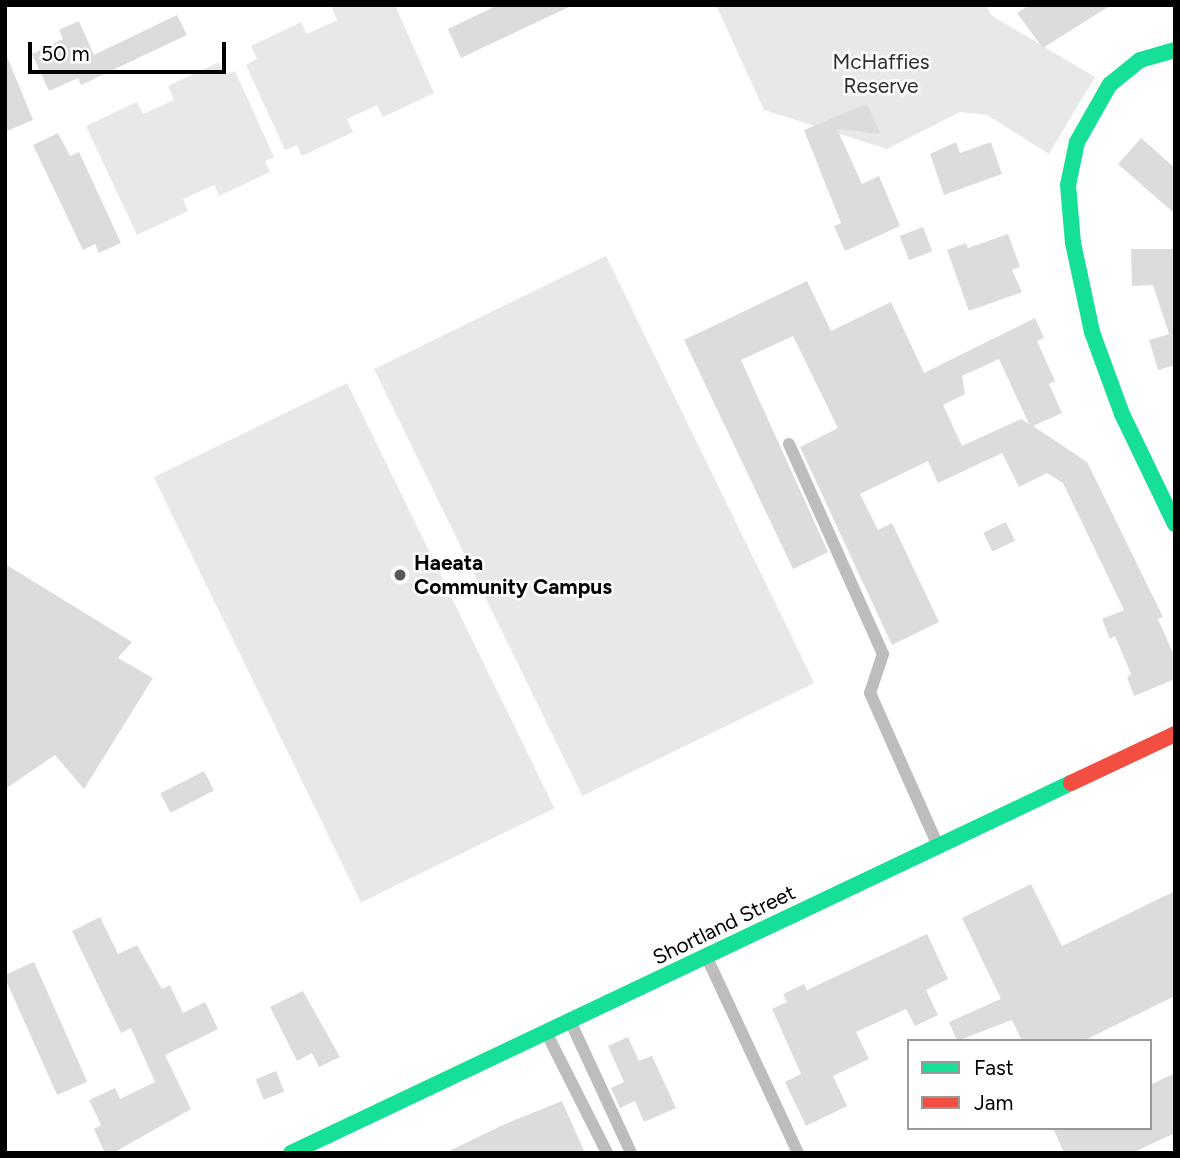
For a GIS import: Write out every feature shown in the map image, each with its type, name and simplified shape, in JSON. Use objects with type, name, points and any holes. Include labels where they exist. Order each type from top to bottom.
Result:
[{"type":"street","points":[[1175,50],[1140,60],[1110,84],[1077,142],[1068,186],[1073,243],[1092,332],[1122,414],[1175,524]]},
{"type":"street","name":"Shortland Street","points":[[291,1153],[1175,734]]},
{"type":"lane","points":[[789,444],[883,654],[870,693],[938,846]]},
{"type":"lane","points":[[706,957],[798,1153]]},
{"type":"lane","points":[[571,1022],[631,1153]]},
{"type":"lane","points":[[547,1033],[607,1153]]},
{"type":"green space","points":[[337,5],[395,5],[434,93],[383,117],[377,105],[347,119],[353,132],[302,156],[297,145],[285,150],[246,65],[257,59],[251,46],[301,22],[307,34],[337,20],[332,8]]},
{"type":"green space","name":"McHaffies Reserve","points":[[716,5],[986,5],[991,15],[1095,77],[1049,154],[987,115],[960,112],[887,149],[764,110]]},
{"type":"green space","points":[[219,62],[225,75],[235,71],[274,157],[265,161],[270,172],[219,196],[214,185],[183,199],[188,211],[137,235],[86,126],[137,102],[143,114],[174,100],[168,86]]},
{"type":"green space","points":[[606,256],[814,683],[582,796],[374,369]]},
{"type":"green space","points":[[347,383],[554,808],[361,902],[154,477]]},
{"type":"building","points":[[498,5],[573,5],[461,58],[448,29]]},
{"type":"building","points":[[1030,5],[1111,5],[1043,48],[1017,13]]},
{"type":"building","points":[[177,15],[187,35],[81,85],[78,78],[49,91],[32,54],[63,39],[59,30],[79,21],[94,55]]},
{"type":"building","points":[[5,55],[33,120],[5,132]]},
{"type":"building","points":[[867,104],[881,134],[837,129],[862,184],[879,176],[900,226],[845,251],[834,226],[841,223],[804,130]]},
{"type":"building","points":[[58,133],[70,156],[79,152],[121,243],[99,253],[95,244],[83,250],[33,145]]},
{"type":"building","points":[[1141,138],[1175,168],[1175,214],[1118,164]]},
{"type":"building","points":[[956,142],[960,153],[991,142],[1002,174],[944,195],[930,154]]},
{"type":"building","points":[[923,227],[932,251],[909,260],[900,236]]},
{"type":"building","points":[[1008,234],[1020,267],[1012,270],[1022,292],[969,311],[947,250],[966,243],[968,248]]},
{"type":"building","points":[[1131,249],[1175,249],[1175,365],[1158,370],[1149,340],[1169,334],[1153,285],[1132,286]]},
{"type":"building","points":[[807,281],[831,331],[891,302],[924,373],[1035,318],[1044,338],[1037,341],[1055,381],[1049,384],[1062,413],[1033,426],[1087,462],[1163,617],[1158,619],[1175,658],[1175,679],[1134,696],[1127,677],[1131,674],[1115,636],[1110,639],[1102,619],[1124,610],[1063,483],[1047,473],[1019,487],[1002,453],[938,483],[928,461],[860,494],[878,530],[892,523],[939,622],[892,645],[800,447],[838,428],[793,336],[741,360],[828,552],[793,569],[684,340]],"holes":[[[999,359],[1029,424],[1021,419],[962,446],[943,405],[965,394],[962,376]]]},
{"type":"building","points":[[1006,522],[1015,541],[992,552],[983,533]]},
{"type":"building","points":[[5,564],[132,642],[118,658],[153,678],[84,789],[55,755],[5,789]]},
{"type":"building","points":[[204,771],[214,791],[170,813],[160,793]]},
{"type":"building","points":[[1031,884],[1062,946],[1175,891],[1175,996],[1087,1039],[1021,1039],[1012,1020],[956,1039],[949,1022],[1001,999],[962,918]]},
{"type":"building","points":[[100,917],[118,954],[137,945],[162,989],[170,985],[183,1013],[205,1002],[218,1029],[165,1055],[191,1109],[113,1153],[105,1153],[94,1129],[101,1125],[89,1100],[115,1088],[120,1099],[155,1082],[131,1028],[121,1033],[72,931]]},
{"type":"building","points":[[927,934],[948,979],[926,990],[938,1015],[915,1026],[906,1009],[856,1032],[869,1059],[833,1076],[847,1106],[806,1126],[785,1082],[801,1074],[772,1009],[787,1002],[783,994],[804,984],[807,990]]},
{"type":"building","points":[[34,962],[87,1082],[57,1095],[5,978],[5,975]]},
{"type":"building","points":[[303,991],[340,1057],[319,1067],[312,1053],[297,1061],[270,1007]]},
{"type":"building","points":[[628,1037],[639,1061],[652,1056],[676,1108],[644,1122],[635,1101],[620,1108],[611,1088],[624,1082],[608,1046]]},
{"type":"building","points":[[276,1071],[284,1091],[264,1100],[256,1079]]},
{"type":"building","points":[[1175,1073],[1175,1133],[1132,1153],[1064,1153],[1054,1130],[1152,1130],[1152,1084]]},
{"type":"building","points":[[562,1101],[585,1153],[445,1153],[505,1124]]},
{"type":"traffic: fast","points":[[1175,50],[1140,60],[1110,84],[1077,142],[1068,185],[1073,243],[1092,332],[1122,414],[1175,524]]},
{"type":"traffic: fast","points":[[291,1153],[1071,783]]},
{"type":"traffic: jam","points":[[1071,783],[1175,734]]},
{"type":"place","name":"Haeata Community Campus","points":[[400,575]]}]
